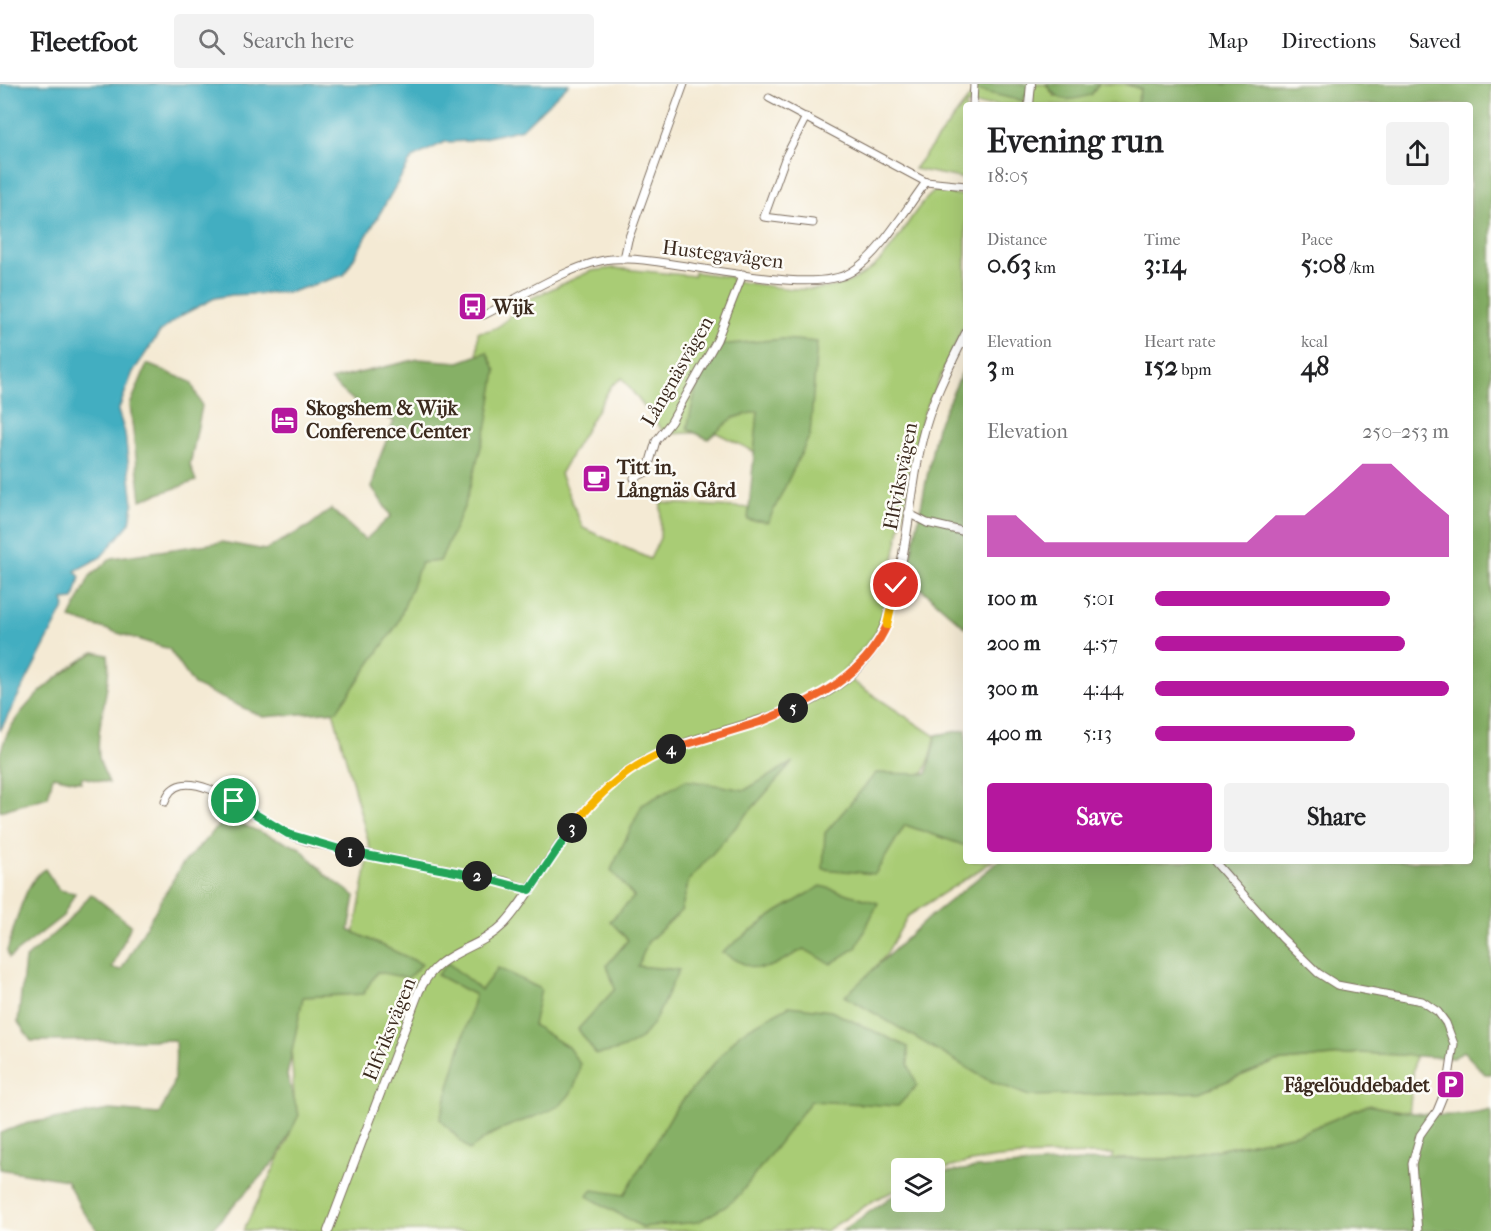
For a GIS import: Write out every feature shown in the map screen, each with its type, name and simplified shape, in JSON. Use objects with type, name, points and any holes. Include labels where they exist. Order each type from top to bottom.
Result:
[{"type":"street","points":[[624,259],[628,240],[684,84]]},
{"type":"street","points":[[973,102],[974,84]]},
{"type":"street","points":[[1029,102],[1031,84]]},
{"type":"street","points":[[769,98],[926,182],[963,186]]},
{"type":"street","points":[[806,117],[786,156],[764,217],[813,223]]},
{"type":"street","name":"Hustegavägen","points":[[484,315],[596,262],[624,259],[801,281],[830,279],[850,273],[872,255],[926,182]]},
{"type":"street","name":"Långnäsvägen","points":[[634,478],[647,472],[656,441],[671,422],[717,340],[743,274]]},
{"type":"street","name":"Elfviksvägen","points":[[328,1231],[424,981],[438,963],[499,928],[530,890],[589,806],[626,772],[667,750],[774,717],[822,693],[853,673],[876,646],[886,626],[926,422],[963,340]]},
{"type":"street","points":[[908,513],[927,522],[963,531]]},
{"type":"street","points":[[165,802],[170,791],[178,786],[197,784],[234,801],[288,834],[312,843],[505,881],[530,890]]},
{"type":"street","points":[[1217,864],[1282,938],[1318,973],[1337,986],[1422,1001],[1438,1012],[1446,1023],[1454,1044],[1448,1084],[1437,1111],[1420,1135],[1412,1164],[1418,1231]]},
{"type":"green space","points":[[976,84],[1033,84],[1022,101],[975,90]]},
{"type":"green space","points":[[1046,84],[1054,96],[1091,95],[1099,84],[1125,84],[1141,89],[1137,102],[966,102],[975,90]]},
{"type":"green space","points":[[1046,84],[1099,84],[1091,95],[1066,99],[1056,95]]},
{"type":"green space","points":[[1125,84],[1491,84],[1491,1074],[1485,1074],[1463,1051],[1453,1058],[1360,1053],[1275,1062],[1200,1092],[1029,1096],[986,1079],[845,996],[926,920],[995,864],[1473,864],[1473,102],[1137,102],[1141,89]]},
{"type":"green space","points":[[963,106],[963,178],[914,169]]},
{"type":"green space","points":[[935,191],[963,196],[963,328],[923,415],[882,617],[875,634],[843,672],[852,681],[938,738],[904,822],[963,839],[963,864],[988,864],[908,916],[885,956],[854,992],[1200,1092],[1275,1062],[1360,1053],[1415,1055],[1409,1114],[1368,1105],[1301,1133],[1172,1159],[1113,1159],[1113,1154],[1022,1156],[975,1161],[945,1169],[945,1158],[891,1158],[891,1192],[876,1199],[826,1231],[243,1231],[288,1140],[295,1114],[288,997],[348,968],[370,848],[332,707],[476,398],[478,332],[496,328],[509,316],[516,305],[591,271],[614,268],[694,276],[694,272],[731,277],[732,281],[774,287],[815,289],[834,287],[853,280],[870,269],[887,253],[915,212]],"holes":[[[622,378],[665,434],[715,432],[759,454],[753,508],[661,503],[660,538],[650,559],[583,528],[560,474],[611,386]]]},
{"type":"green space","points":[[783,339],[817,342],[810,435],[768,522],[748,520],[758,411],[733,418],[708,439],[687,429],[696,389],[718,345]]},
{"type":"green space","points":[[487,352],[496,371],[487,425],[465,505],[440,561],[421,563],[397,625],[337,711],[263,717],[194,685],[169,649],[70,618],[90,576],[112,558],[222,542],[265,550],[309,526],[331,509],[365,540],[391,516],[372,487],[378,462],[394,421],[360,406],[330,380],[418,359],[459,362]]},
{"type":"green space","points":[[147,364],[191,382],[202,406],[190,465],[196,481],[141,500],[130,405]]},
{"type":"green space","points":[[963,370],[963,625],[907,576],[937,427]]},
{"type":"green space","points":[[94,652],[108,655],[108,680],[98,744],[100,760],[109,783],[82,777],[81,782],[53,776],[48,797],[0,811],[0,755],[13,723],[37,695],[65,671]]},
{"type":"green space","points":[[963,730],[963,845],[905,825],[875,874],[823,869],[825,833],[876,773],[927,774],[936,735]]},
{"type":"green space","points":[[793,762],[689,880],[681,911],[648,942],[638,966],[679,970],[650,1027],[630,1045],[615,1051],[596,1054],[578,1029],[615,989],[607,965],[628,940],[610,921],[634,897],[611,870],[642,805],[686,780],[745,790]]},
{"type":"green space","points":[[226,818],[300,848],[326,875],[355,896],[349,930],[422,964],[408,978],[377,972],[363,994],[303,997],[287,1076],[299,1115],[276,1160],[210,1231],[98,1231],[82,1210],[66,1180],[0,1169],[0,1133],[28,1123],[110,1110],[159,1114],[169,1096],[174,1078],[175,1040],[31,1041],[18,1022],[25,959],[67,922],[91,894],[131,925],[112,968],[121,970],[181,866]]},
{"type":"green space","points":[[45,869],[59,890],[75,893],[63,916],[9,958],[7,951],[21,906],[32,883]]},
{"type":"green space","points":[[821,886],[878,903],[856,948],[831,964],[804,949],[763,968],[747,965],[722,952],[777,912]]},
{"type":"green space","points":[[448,963],[481,990],[498,968],[541,989],[533,1025],[568,1047],[580,1064],[576,1082],[560,1105],[506,1127],[469,1150],[440,1119],[475,995],[437,975]]},
{"type":"green space","points":[[789,1006],[831,1011],[908,1047],[908,1064],[917,1085],[898,1106],[811,1101],[740,1194],[725,1207],[698,1222],[642,1227],[587,1196],[593,1190],[624,1195],[676,1108],[740,1033]]},
{"type":"green space","points":[[1368,1105],[1414,1113],[1445,1115],[1491,1110],[1491,1231],[842,1231],[891,1197],[891,1212],[945,1212],[945,1173],[977,1168],[1113,1159],[1172,1159],[1301,1133]]},
{"type":"water","points":[[0,84],[569,84],[522,129],[470,141],[445,142],[412,158],[344,275],[291,292],[215,298],[182,315],[160,332],[133,372],[118,411],[125,433],[133,504],[130,523],[101,557],[75,571],[80,577],[74,599],[63,600],[65,606],[0,731]]},
{"type":"place","name":"Wijk","points":[[472,307]]},
{"type":"place","name":"Skogshem & Wijk Conference Center","points":[[285,420]]},
{"type":"place","name":"Titt in, Långnäs Gård","points":[[596,478]]},
{"type":"place","name":"Fågelöuddebadet","points":[[1451,1085]]},
{"type":"route","points":[[234,801],[288,834],[312,843],[505,881],[530,890],[558,847],[589,806],[613,781],[626,772],[667,750],[774,717],[830,689],[853,673],[864,662],[881,637],[890,614],[896,585]]}]
